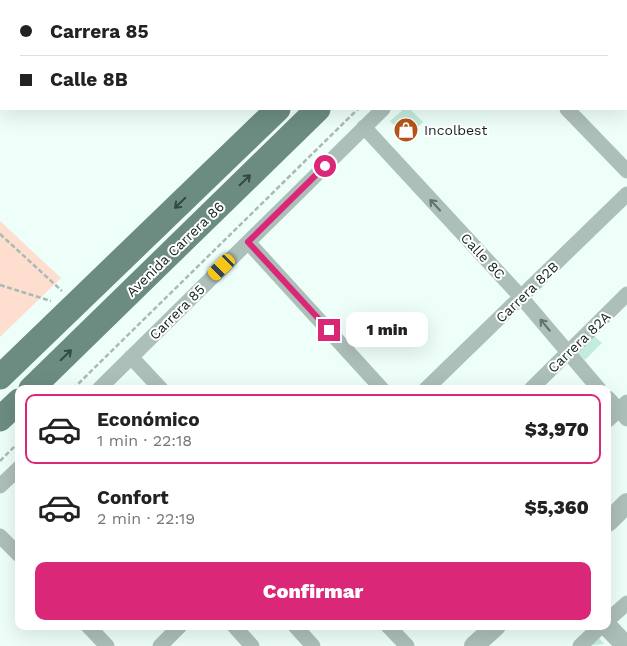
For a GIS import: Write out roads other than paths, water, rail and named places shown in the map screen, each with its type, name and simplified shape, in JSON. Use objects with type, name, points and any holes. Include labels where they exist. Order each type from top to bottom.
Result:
[{"type":"main road","points":[[0,377],[277,110]]},
{"type":"main road","name":"Avenida Carrera 86","points":[[35,385],[317,110]]},
{"type":"main road","points":[[0,419],[15,405]]},
{"type":"street","name":"Carrera 85","points":[[103,385],[382,110]]},
{"type":"street","points":[[568,110],[627,171]]},
{"type":"street","name":"Calle 8C","points":[[364,128],[521,297],[595,385]]},
{"type":"street","name":"Carrera 82B","points":[[430,385],[627,194]]},
{"type":"street","points":[[248,242],[378,385]]},
{"type":"street","name":"Carrera 82A","points":[[535,385],[627,294]]},
{"type":"street","points":[[131,357],[157,385]]},
{"type":"street","points":[[611,402],[620,413]]},
{"type":"street","points":[[0,486],[15,472]]},
{"type":"street","points":[[611,519],[627,503]]},
{"type":"street","points":[[0,536],[15,551]]},
{"type":"street","points":[[611,617],[627,603]]},
{"type":"street","points":[[92,630],[107,646]]},
{"type":"street","points":[[161,646],[176,630]]},
{"type":"street","points":[[238,630],[252,646]]},
{"type":"street","points":[[299,630],[313,646]]},
{"type":"street","points":[[394,630],[407,646]]},
{"type":"street","points":[[474,646],[492,630]]},
{"type":"street","points":[[580,646],[597,630]]},
{"type":"street","points":[[611,630],[626,646]]},
{"type":"place","name":"Incolbest","points":[[406,130]]}]
